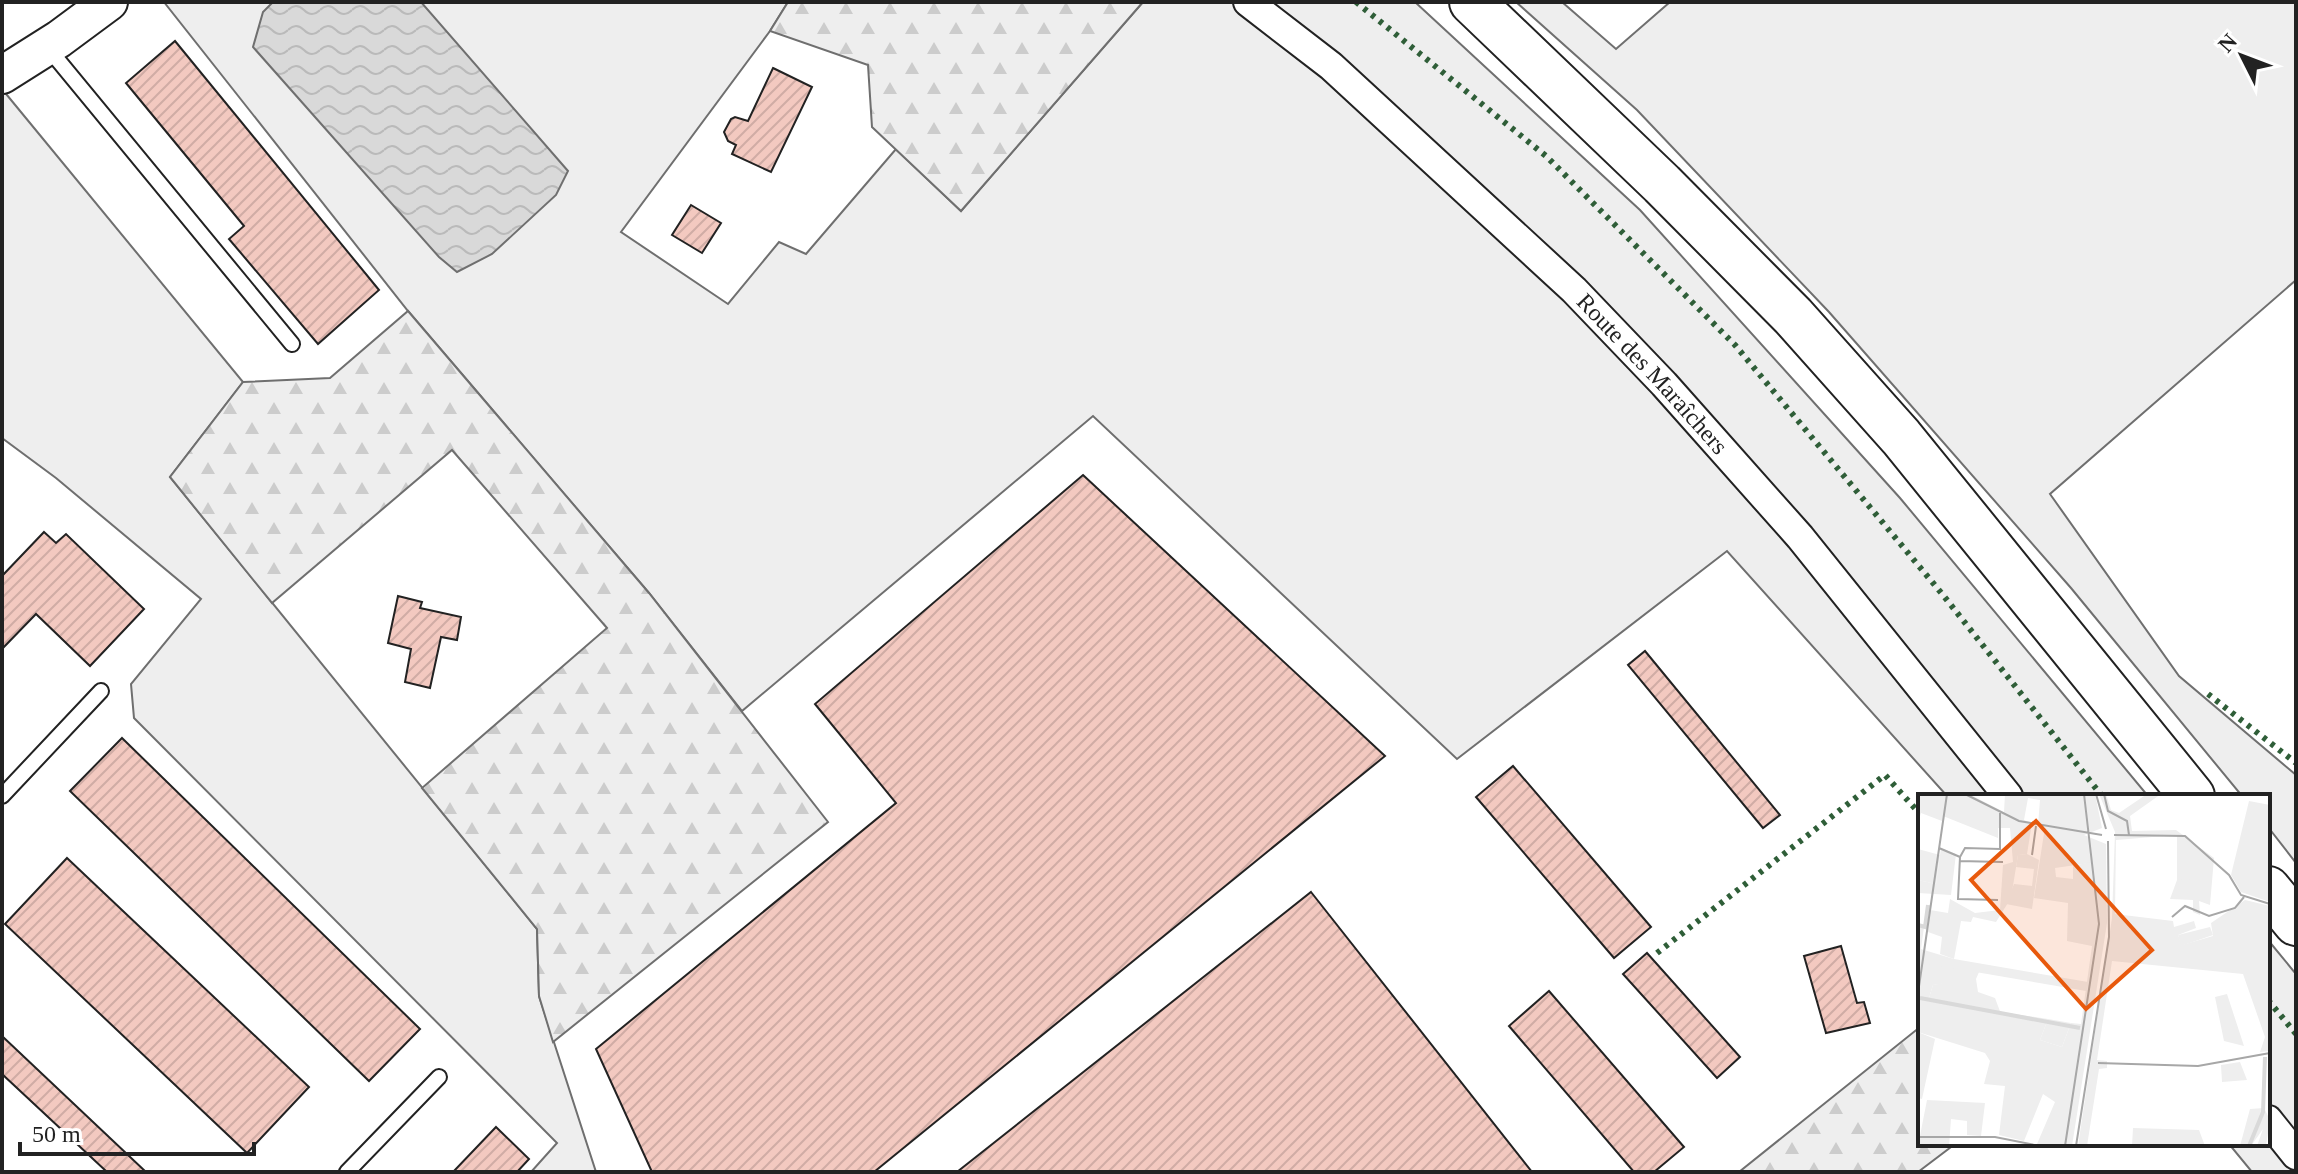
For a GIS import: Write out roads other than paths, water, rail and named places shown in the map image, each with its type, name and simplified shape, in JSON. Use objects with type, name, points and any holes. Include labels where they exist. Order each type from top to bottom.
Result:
[{"type":"main road","points":[[1472,2],[1662,184],[1803,327],[1901,437],[2190,794]]},
{"type":"main road","points":[[2270,891],[2296,923]]},
{"type":"street","points":[[2,75],[109,2]]},
{"type":"street","name":"Route des Maraîchers","points":[[1248,2],[1331,66],[1574,290],[1654,373],[1800,537],[2006,794]]},
{"type":"street","points":[[2270,1122],[2296,1155]]},
{"type":"lane","points":[[47,47],[292,344]]},
{"type":"lane","points":[[2,796],[101,691]]},
{"type":"lane","points":[[347,1172],[439,1077]]},
{"type":"water","points":[[273,2],[421,2],[568,171],[556,195],[492,254],[457,272],[439,257],[253,47],[263,12]]}]
